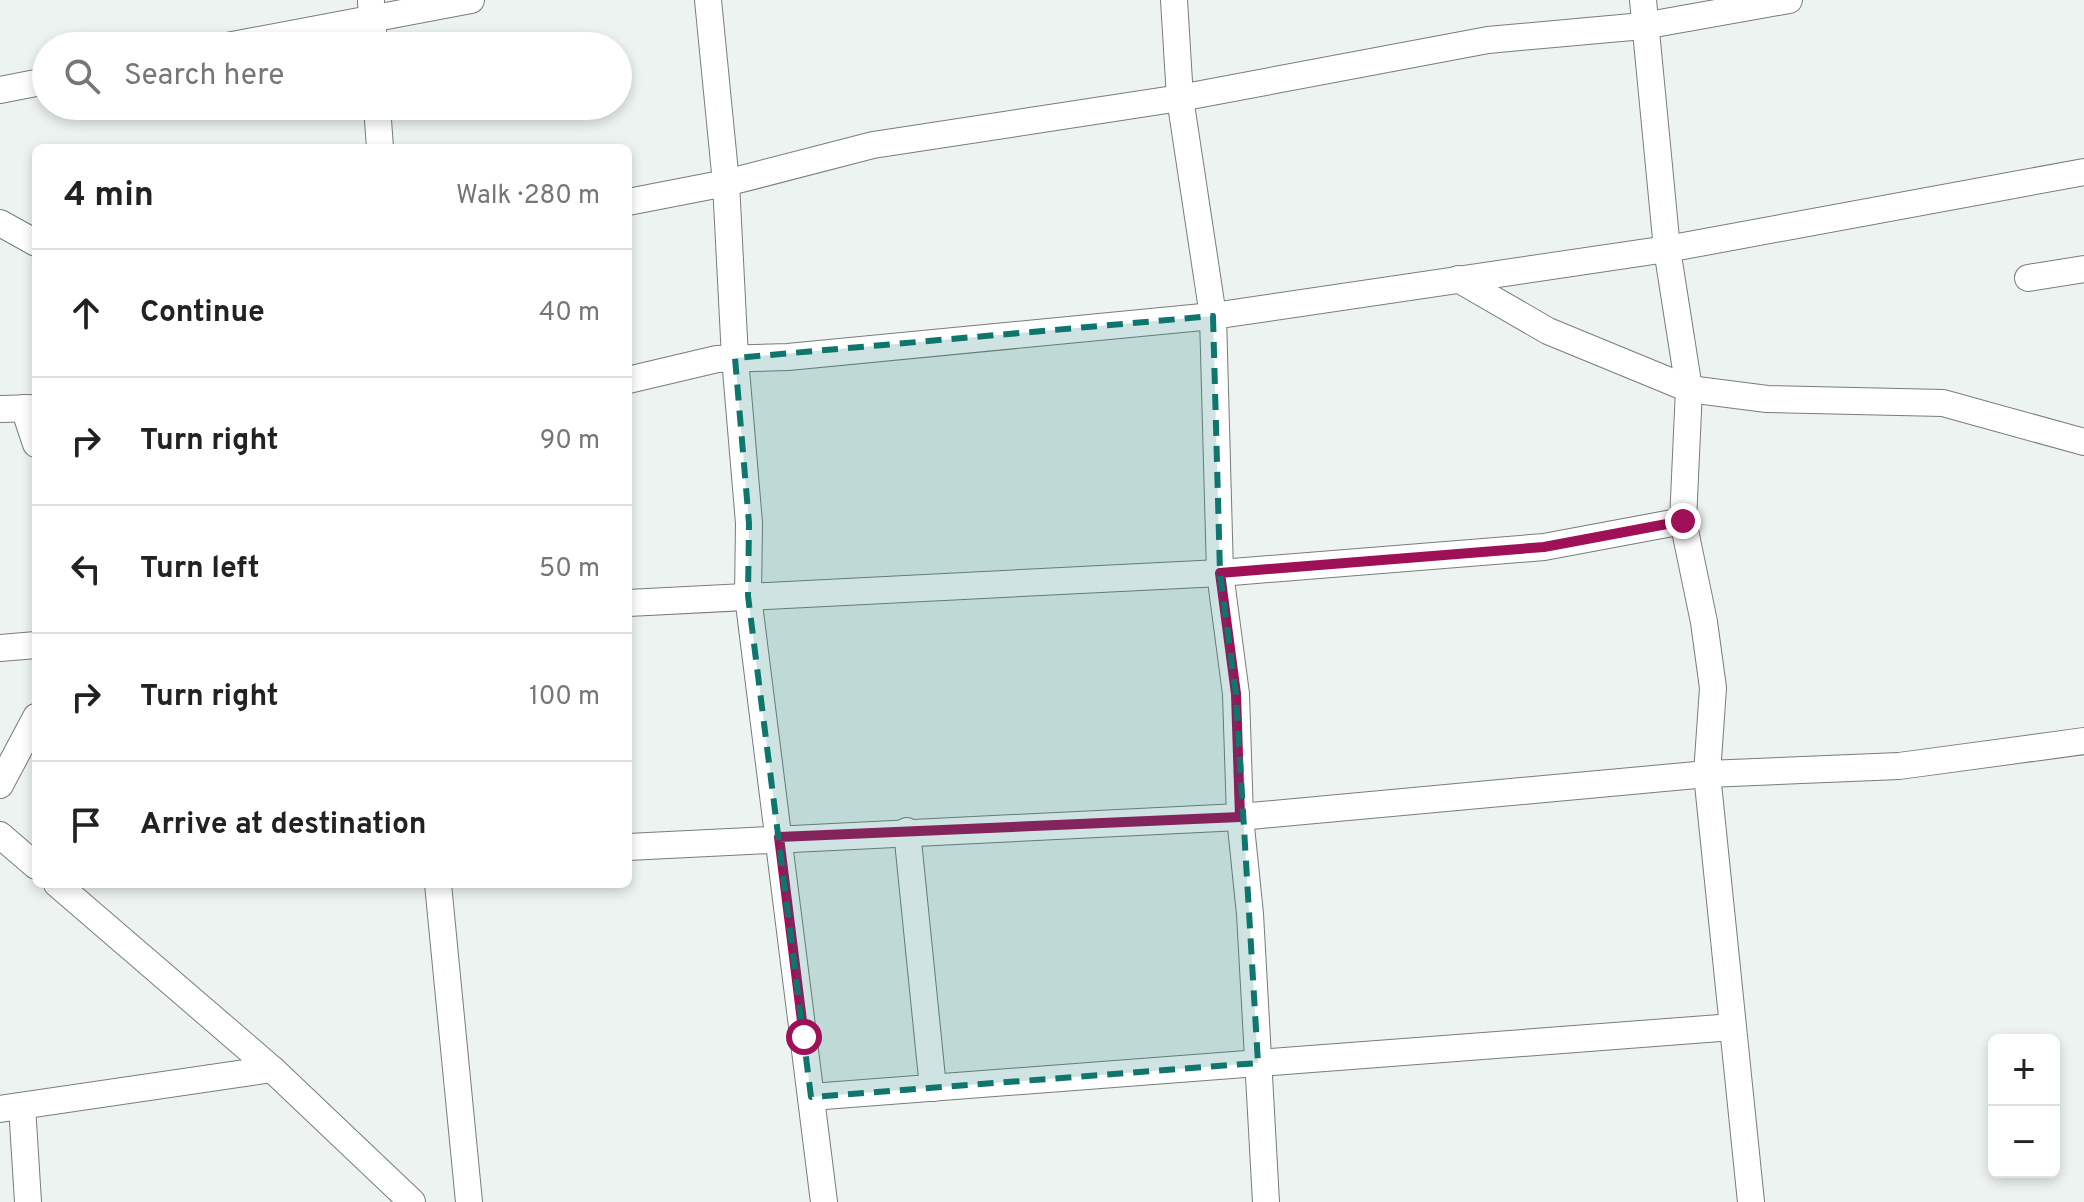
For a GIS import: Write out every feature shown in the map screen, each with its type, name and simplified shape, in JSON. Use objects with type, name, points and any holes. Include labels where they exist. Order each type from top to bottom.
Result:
[{"type":"street","points":[[282,32],[372,9],[471,0]]},
{"type":"street","points":[[708,0],[726,183],[735,358],[749,523],[748,596],[824,1202]]},
{"type":"street","points":[[1174,0],[1180,98],[1213,316],[1220,573],[1236,694],[1240,817],[1266,1202]]},
{"type":"street","points":[[632,201],[726,183],[873,145],[1180,98],[1643,13],[1789,0]]},
{"type":"street","points":[[372,9],[373,32]]},
{"type":"street","points":[[1643,13],[1667,249],[1689,389],[1683,521],[1704,622],[1713,688],[1707,774],[1751,1202]]},
{"type":"street","points":[[0,90],[32,84]]},
{"type":"street","points":[[378,120],[380,144]]},
{"type":"street","points":[[632,379],[735,358],[788,357],[1213,316],[1667,249],[2084,172]]},
{"type":"street","points":[[0,223],[32,241]]},
{"type":"street","points":[[2028,278],[2084,269]]},
{"type":"street","points":[[1458,279],[1548,331],[1689,389],[1767,399],[1943,403],[2084,442]]},
{"type":"street","points":[[20,408],[32,435]]},
{"type":"street","points":[[632,603],[1220,573],[1544,547],[1683,521]]},
{"type":"street","points":[[0,648],[32,645]]},
{"type":"street","points":[[0,785],[32,725]]},
{"type":"street","points":[[632,847],[779,837],[1240,817],[1707,774],[1805,773],[1899,766],[2084,741]]},
{"type":"street","points":[[907,831],[933,1088]]},
{"type":"street","points":[[0,835],[32,863]]},
{"type":"street","points":[[62,888],[272,1069],[412,1202]]},
{"type":"street","points":[[438,888],[469,1202]]},
{"type":"street","points":[[811,1097],[1733,1027]]},
{"type":"street","points":[[28,1202],[11,1108],[272,1069]]},
{"type":"highlighted area","points":[[1213,316],[1220,573],[1236,694],[1258,1063],[811,1097],[748,596],[749,523],[735,358]]},
{"type":"route","points":[[804,1037],[779,837],[1240,817],[1236,694],[1220,573],[1544,547],[1683,521]]}]
